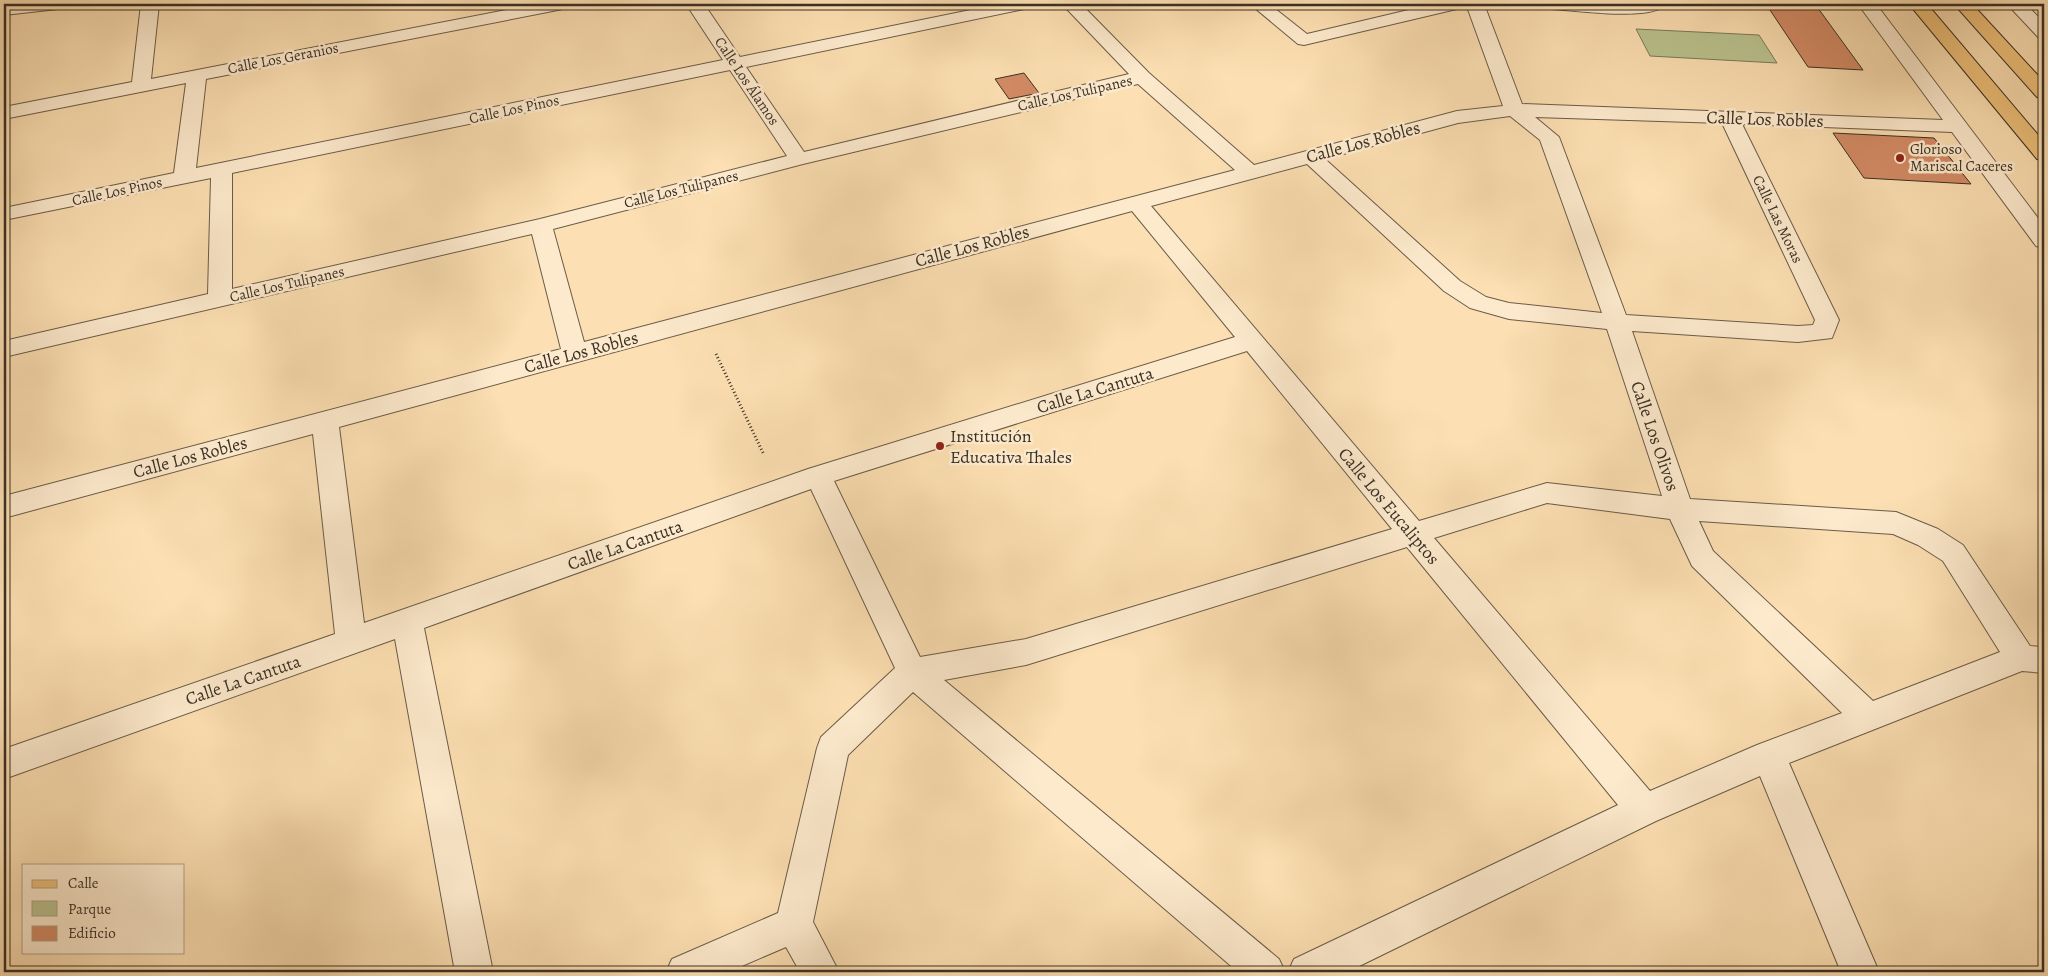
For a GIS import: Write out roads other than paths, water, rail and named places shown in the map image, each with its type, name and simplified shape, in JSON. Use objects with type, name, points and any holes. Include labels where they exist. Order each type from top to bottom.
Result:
[{"type":"main road","points":[[1918,4],[2044,155]]},
{"type":"main road","points":[[1963,4],[2044,93]]},
{"type":"street","points":[[4,10],[58,4]]},
{"type":"street","points":[[141,86],[150,4]]},
{"type":"street","name":"Calle Los Geranios","points":[[4,113],[563,4]]},
{"type":"street","name":"Calle Los Álamos","points":[[695,4],[799,159]]},
{"type":"street","name":"Calle Los Pinos","points":[[4,214],[1024,4]]},
{"type":"street","points":[[1070,4],[1142,77],[1250,172]]},
{"type":"street","points":[[1259,4],[1304,40],[1455,4]]},
{"type":"street","points":[[1475,4],[1514,110]]},
{"type":"street","points":[[1552,4],[1648,6]]},
{"type":"street","points":[[1867,4],[2044,241]]},
{"type":"street","points":[[2016,4],[2044,33]]},
{"type":"street","points":[[184,177],[197,75]]},
{"type":"street","name":"Calle Los Tulipanes","points":[[4,349],[541,225],[799,159],[1142,77]]},
{"type":"street","name":"Calle Los Robles","points":[[4,507],[1136,202],[1457,118],[1514,110],[1957,126]]},
{"type":"street","name":"Calle Los Olivos","points":[[1514,110],[1549,137],[1617,322],[1680,509],[1702,558],[1868,717]]},
{"type":"street","name":"Calle Las Moras","points":[[1617,322],[1798,334],[1823,332],[1827,320],[1729,118]]},
{"type":"street","points":[[1310,156],[1452,286],[1478,303],[1509,312],[1617,322]]},
{"type":"street","points":[[220,299],[222,169]]},
{"type":"street","name":"Calle Los Eucaliptos","points":[[1136,202],[1644,810]]},
{"type":"street","points":[[541,225],[575,354]]},
{"type":"street","name":"Calle La Cantuta","points":[[4,764],[818,476],[1251,341]]},
{"type":"street","points":[[325,421],[351,641]]},
{"type":"street","points":[[818,476],[912,672],[1266,972]]},
{"type":"street","points":[[820,972],[794,925],[833,748],[912,672],[1026,652],[1547,493],[1680,509],[1896,523],[1928,537],[1953,552],[2032,659],[1868,717],[1769,756],[1644,810],[1307,972]]},
{"type":"street","points":[[407,621],[474,972]]},
{"type":"street","points":[[1769,756],[1860,972]]},
{"type":"street","points":[[685,972],[794,925]]},
{"type":"place","name":"Glorioso Mariscal Caceres","points":[[1900,158]]},
{"type":"place","name":"Institución Educativa Thales","points":[[940,446]]}]
